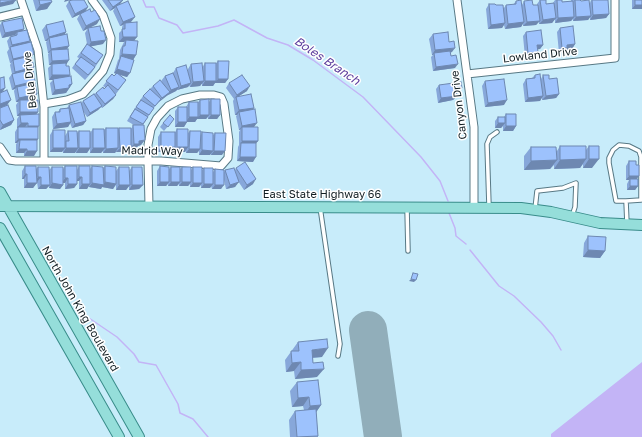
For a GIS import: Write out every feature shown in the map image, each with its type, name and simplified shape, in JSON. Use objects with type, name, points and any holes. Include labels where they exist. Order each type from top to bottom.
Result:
[{"type":"main road","name":"North John King Boulevard","points":[[0,192],[4,206],[139,437]]},
{"type":"main road","name":"East State Highway 66","points":[[4,206],[474,207],[535,209],[600,223],[642,225]]},
{"type":"main road","points":[[0,228],[119,437]]},
{"type":"street","name":"Bella Drive","points":[[21,0],[36,42],[44,104],[44,161]]},
{"type":"street","points":[[44,104],[66,100],[83,94],[103,71],[110,54],[110,38],[103,15],[92,0]]},
{"type":"street","name":"Canyon Drive","points":[[457,0],[475,140],[474,207]]},
{"type":"street","name":"Lowland Drive","points":[[467,74],[615,58],[615,0]]},
{"type":"street","points":[[0,17],[25,11]]},
{"type":"street","name":"Madrid Way","points":[[0,147],[9,160],[148,161],[218,166],[224,165],[228,158],[229,141],[224,104],[221,97],[214,95],[190,96],[168,106],[157,118],[151,130],[148,161]]},
{"type":"street","points":[[148,161],[149,206]]},
{"type":"lane","points":[[489,208],[487,144],[490,137],[497,132]]},
{"type":"lane","points":[[619,145],[629,146],[639,151],[641,157],[641,200],[626,201],[616,201],[609,164],[609,158],[613,150],[619,145]]},
{"type":"lane","points":[[535,209],[537,191],[563,188],[576,183],[575,207],[572,217]]},
{"type":"lane","points":[[626,201],[627,225]]},
{"type":"lane","points":[[320,206],[340,344],[338,356]]},
{"type":"lane","points":[[407,207],[408,251]]},
{"type":"shaded area","points":[[642,362],[642,437],[551,437],[551,434]]},
{"type":"building","points":[[0,0],[16,0],[0,3]]},
{"type":"building","points":[[39,0],[51,0],[52,2],[40,5]]},
{"type":"building","points":[[84,0],[88,7],[75,14],[69,1]]},
{"type":"building","points":[[108,0],[123,0],[113,7]]},
{"type":"building","points":[[521,0],[524,22],[508,24],[506,5],[516,4],[516,1]]},
{"type":"building","points":[[532,0],[533,5],[538,5],[540,21],[527,22],[524,1]]},
{"type":"building","points":[[540,0],[546,0],[546,4],[554,3],[556,18],[543,20]]},
{"type":"building","points":[[557,0],[562,0],[562,2],[573,1],[574,17],[558,18]]},
{"type":"building","points":[[575,0],[589,0],[591,16],[576,17]]},
{"type":"building","points":[[592,0],[608,0],[609,14],[593,15]]},
{"type":"building","points":[[635,0],[642,0],[642,5],[635,5]]},
{"type":"building","points":[[128,1],[135,17],[123,22],[116,6]]},
{"type":"building","points":[[489,4],[503,5],[505,23],[491,25]]},
{"type":"building","points":[[90,9],[91,12],[95,10],[100,19],[86,26],[80,14]]},
{"type":"building","points":[[22,18],[24,29],[5,33],[2,22]]},
{"type":"building","points":[[63,21],[66,32],[49,37],[46,25]]},
{"type":"building","points":[[137,22],[137,37],[123,37],[122,29],[125,29],[125,23]]},
{"type":"building","points":[[100,26],[101,31],[104,31],[106,40],[91,42],[88,28]]},
{"type":"building","points":[[573,26],[575,44],[567,45],[567,48],[562,48],[560,28]]},
{"type":"building","points":[[27,30],[30,41],[12,45],[10,37],[17,35],[17,32]]},
{"type":"building","points":[[541,30],[543,45],[537,45],[538,52],[528,53],[526,32]]},
{"type":"building","points":[[448,32],[449,42],[454,41],[455,48],[435,50],[433,34]]},
{"type":"building","points":[[67,34],[69,46],[51,49],[49,38]]},
{"type":"building","points":[[126,40],[138,41],[136,55],[122,54],[123,46],[125,46]]},
{"type":"building","points":[[31,42],[34,54],[13,59],[10,47]]},
{"type":"building","points":[[87,44],[103,55],[96,64],[81,53]]},
{"type":"building","points":[[68,49],[69,60],[52,61],[51,50]]},
{"type":"building","points":[[450,51],[451,56],[456,55],[458,64],[436,67],[434,53]]},
{"type":"building","points":[[31,56],[34,67],[15,72],[13,60]]},
{"type":"building","points":[[121,56],[134,60],[130,73],[117,69]]},
{"type":"building","points":[[81,57],[95,67],[88,75],[75,64]]},
{"type":"building","points":[[218,61],[229,61],[228,79],[218,79]]},
{"type":"building","points":[[66,63],[66,66],[69,66],[70,75],[52,75],[52,64]]},
{"type":"building","points":[[202,63],[204,81],[193,82],[191,64]]},
{"type":"building","points":[[205,63],[216,63],[216,81],[205,81]]},
{"type":"building","points":[[186,65],[191,83],[181,86],[176,68]]},
{"type":"building","points":[[33,69],[35,81],[15,86],[12,74]]},
{"type":"building","points":[[117,73],[126,80],[118,90],[106,81],[112,74],[114,76]]},
{"type":"building","points":[[173,73],[179,87],[171,90],[165,76]]},
{"type":"building","points":[[540,74],[543,96],[528,98],[526,79],[535,78],[535,75]]},
{"type":"building","points":[[242,75],[250,86],[237,95],[229,83]]},
{"type":"building","points":[[543,75],[549,75],[549,79],[557,78],[559,94],[546,96]]},
{"type":"building","points":[[71,76],[72,84],[69,85],[69,88],[55,90],[53,79]]},
{"type":"building","points":[[4,77],[5,88],[0,90],[0,78]]},
{"type":"building","points":[[504,79],[507,100],[488,103],[485,81]]},
{"type":"building","points":[[160,80],[170,92],[162,98],[153,86]]},
{"type":"building","points":[[461,82],[462,88],[456,89],[457,96],[441,98],[439,85]]},
{"type":"building","points":[[35,83],[37,94],[19,98],[17,87]]},
{"type":"building","points":[[108,85],[116,95],[105,104],[96,93]]},
{"type":"building","points":[[150,89],[161,99],[155,106],[143,96]]},
{"type":"building","points":[[7,90],[11,100],[0,104],[0,93]]},
{"type":"building","points":[[94,94],[102,106],[90,113],[83,101]]},
{"type":"building","points":[[251,94],[254,108],[239,110],[236,97]]},
{"type":"building","points":[[209,99],[209,115],[200,115],[200,100]]},
{"type":"building","points":[[211,99],[220,99],[220,115],[211,115]]},
{"type":"building","points":[[20,100],[38,100],[38,112],[20,112]]},
{"type":"building","points":[[141,100],[154,108],[149,115],[136,107]]},
{"type":"building","points":[[81,102],[86,121],[75,124],[69,105]]},
{"type":"building","points":[[189,102],[198,102],[198,117],[189,117]]},
{"type":"building","points":[[8,105],[14,120],[3,125],[0,120],[0,108]]},
{"type":"building","points":[[178,107],[187,107],[187,122],[178,122]]},
{"type":"building","points":[[69,108],[71,122],[57,124],[55,112],[60,112],[60,109]]},
{"type":"building","points":[[135,109],[148,117],[143,124],[130,117]]},
{"type":"building","points":[[255,109],[257,123],[242,126],[239,112]]},
{"type":"building","points":[[39,114],[39,126],[28,126],[28,123],[21,123],[20,115]]},
{"type":"building","points":[[506,114],[516,114],[516,126],[506,126]]},
{"type":"building","points":[[170,115],[174,119],[168,127],[163,123]]},
{"type":"building","points":[[498,117],[505,117],[505,123],[498,123]]},
{"type":"building","points":[[133,125],[144,125],[145,140],[139,141],[139,144],[134,144]]},
{"type":"building","points":[[18,127],[38,127],[38,139],[18,139]]},
{"type":"building","points":[[242,127],[258,127],[258,141],[242,141]]},
{"type":"building","points":[[106,128],[118,128],[118,148],[106,149]]},
{"type":"building","points":[[119,128],[131,128],[131,147],[120,148]]},
{"type":"building","points":[[93,129],[104,129],[105,148],[93,148]]},
{"type":"building","points":[[177,129],[188,129],[188,147],[177,147]]},
{"type":"building","points":[[53,130],[65,130],[65,148],[53,148]]},
{"type":"building","points":[[68,131],[77,131],[78,148],[66,148],[66,141],[69,141]]},
{"type":"building","points":[[79,131],[90,131],[90,148],[79,148]]},
{"type":"building","points":[[190,131],[201,131],[200,149],[189,149]]},
{"type":"building","points":[[161,132],[175,132],[175,147],[161,148]]},
{"type":"building","points":[[202,132],[213,133],[213,151],[202,150]]},
{"type":"building","points":[[215,133],[226,133],[225,151],[214,151]]},
{"type":"building","points":[[20,140],[37,140],[37,151],[19,149]]},
{"type":"building","points":[[241,143],[256,143],[256,157],[240,157]]},
{"type":"building","points":[[560,146],[586,146],[586,159],[560,160]]},
{"type":"building","points":[[589,146],[599,146],[599,159],[589,159]]},
{"type":"building","points":[[531,147],[556,147],[557,160],[531,161]]},
{"type":"building","points":[[629,161],[636,161],[636,165],[639,165],[639,176],[629,176]]},
{"type":"building","points":[[245,162],[256,179],[247,185],[236,168]]},
{"type":"building","points":[[25,166],[36,166],[37,183],[27,183]]},
{"type":"building","points":[[65,166],[77,166],[77,184],[68,184],[68,178],[65,178]]},
{"type":"building","points":[[79,166],[90,166],[90,184],[82,184],[82,177],[79,177]]},
{"type":"building","points":[[92,166],[103,167],[104,185],[92,183]]},
{"type":"building","points":[[105,166],[116,167],[116,184],[105,182]]},
{"type":"building","points":[[160,166],[169,167],[169,182],[160,182]]},
{"type":"building","points":[[38,167],[49,167],[50,185],[41,185],[41,177],[38,177]]},
{"type":"building","points":[[52,167],[63,167],[63,185],[52,183]]},
{"type":"building","points":[[119,167],[129,167],[130,185],[119,185]]},
{"type":"building","points":[[132,167],[142,167],[143,185],[132,185]]},
{"type":"building","points":[[171,167],[180,167],[180,182],[171,182]]},
{"type":"building","points":[[182,167],[191,167],[191,182],[182,182]]},
{"type":"building","points":[[193,167],[202,167],[202,183],[193,183]]},
{"type":"building","points":[[204,168],[213,168],[213,184],[204,184]]},
{"type":"building","points":[[234,168],[239,182],[230,185],[225,170]]},
{"type":"building","points":[[215,169],[224,170],[224,185],[215,185]]},
{"type":"building","points":[[630,179],[638,179],[638,186],[630,186]]},
{"type":"building","points":[[588,236],[606,237],[605,251],[588,250]]},
{"type":"building","points":[[413,273],[418,274],[416,280],[411,279]]},
{"type":"building","points":[[327,339],[328,348],[312,350],[313,363],[323,362],[324,369],[301,370],[301,362],[292,363],[291,351],[299,351],[298,342]]},
{"type":"building","points":[[318,380],[321,405],[310,406],[309,397],[298,398],[297,382]]},
{"type":"building","points":[[316,409],[318,436],[297,437],[295,411]]},
{"type":"waterway","name":"Boles Branch","points":[[143,0],[146,7],[154,7],[159,18],[177,25],[183,33],[218,26],[234,20],[267,38],[288,45],[313,60],[363,97],[421,157],[440,181],[448,201]]},
{"type":"waterway","name":"Boles Branch","points":[[449,213],[455,228],[456,236],[466,244]]},
{"type":"waterway","name":"Boles Branch","points":[[470,250],[499,286],[514,296],[541,322],[553,336],[561,350]]},
{"type":"waterway","points":[[83,314],[117,337],[134,354],[139,362],[156,365],[178,404],[180,413],[193,419],[208,437]]},
{"type":"runway","points":[[368,330],[383,437]]}]
